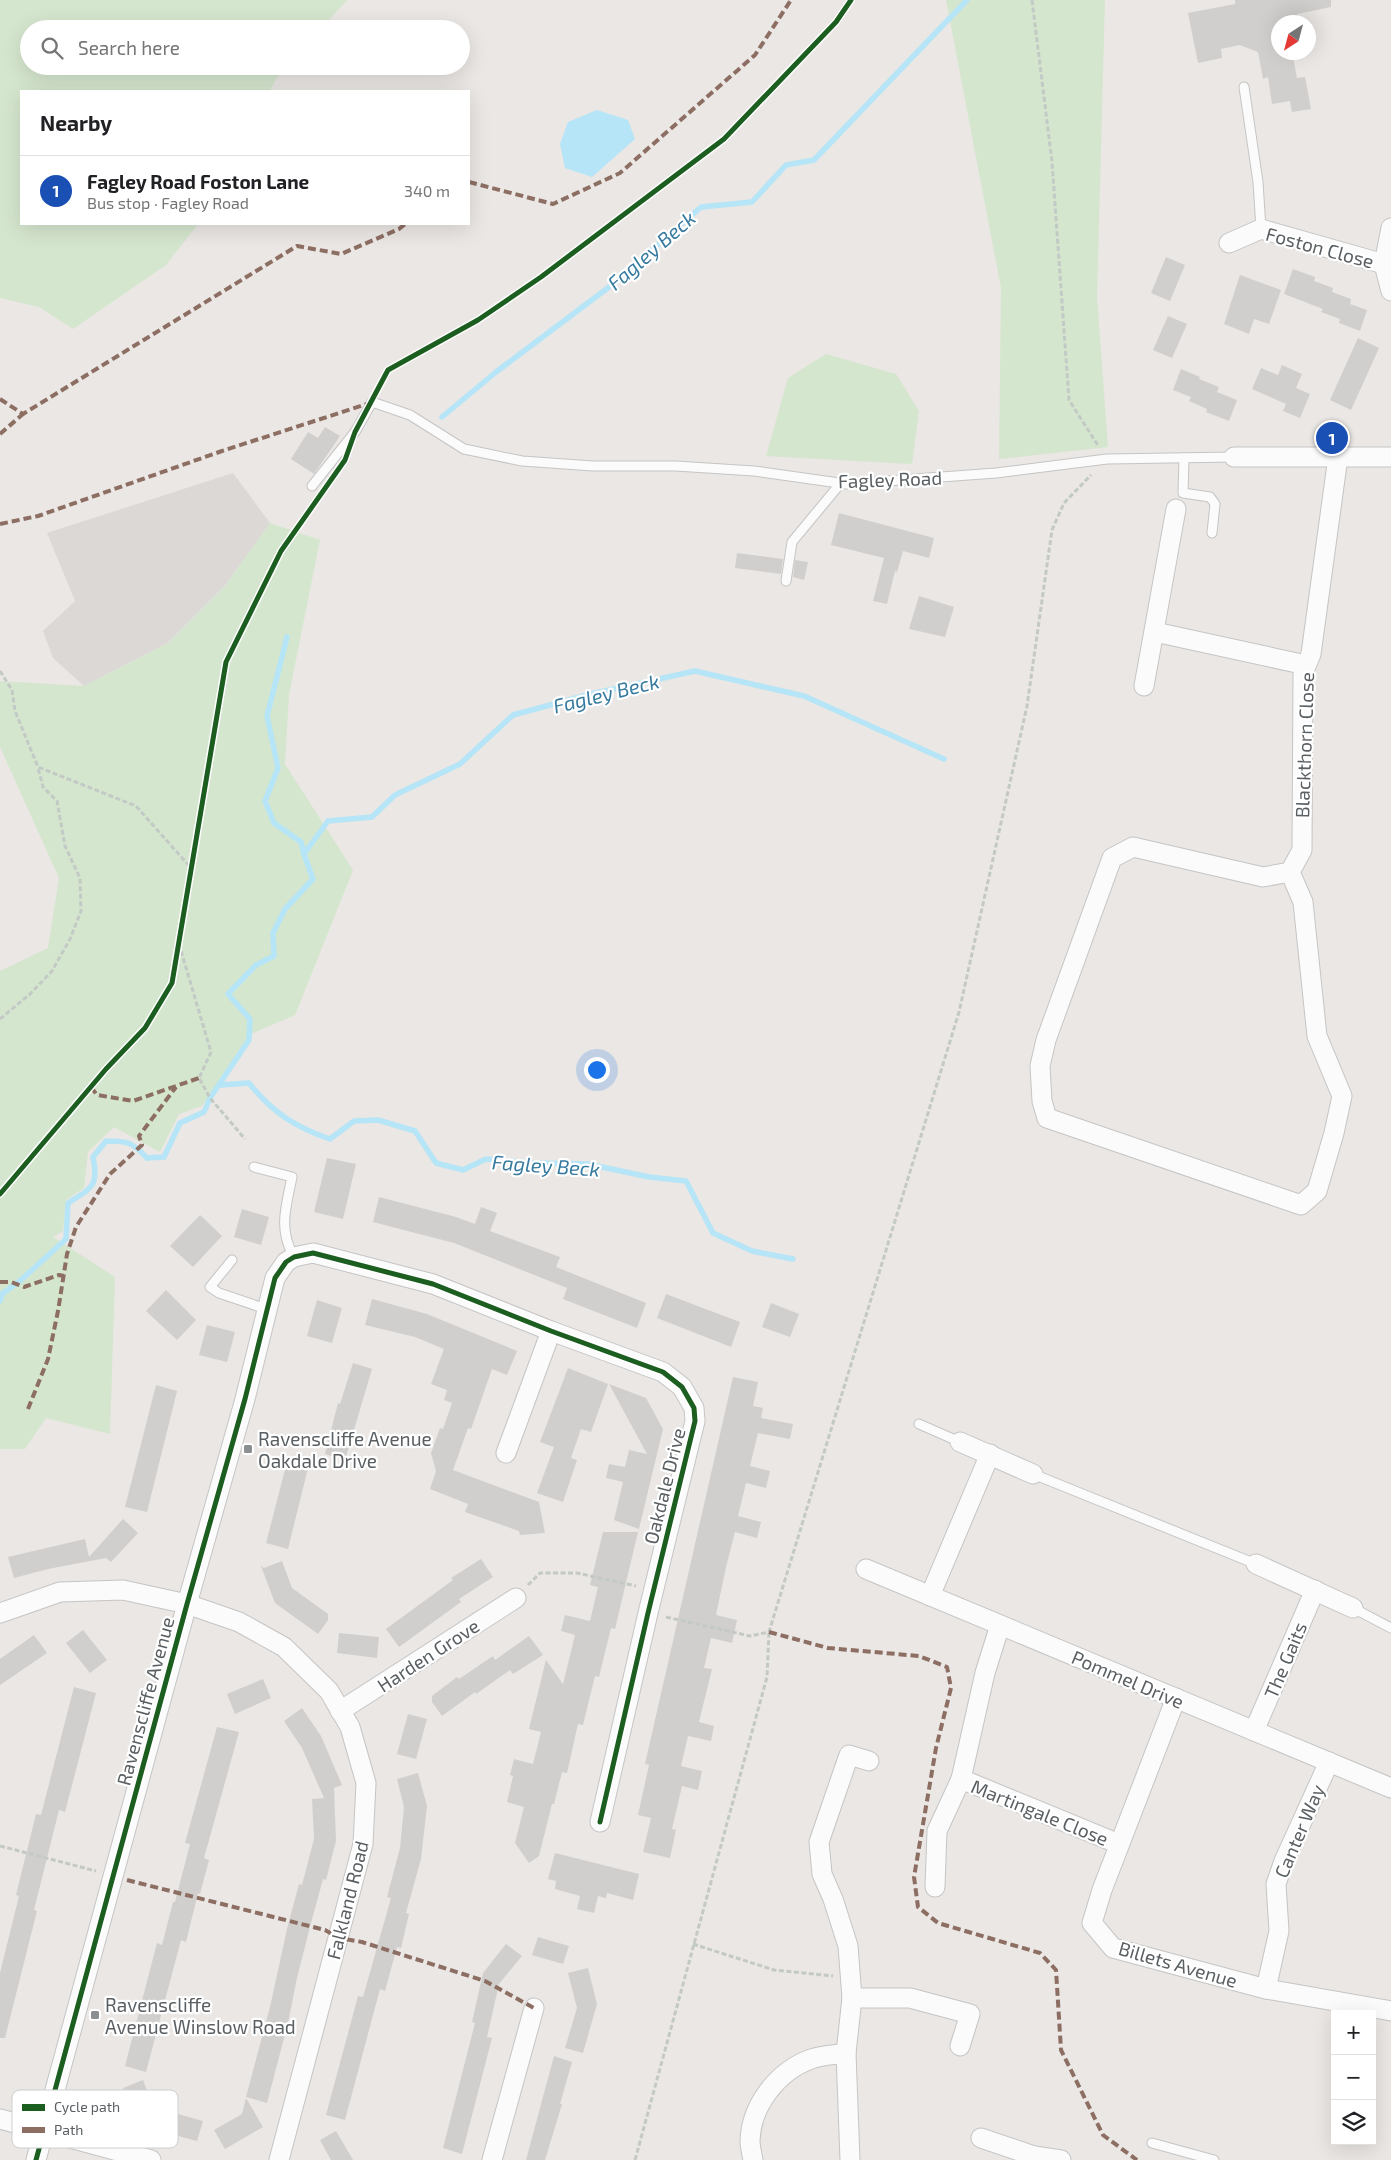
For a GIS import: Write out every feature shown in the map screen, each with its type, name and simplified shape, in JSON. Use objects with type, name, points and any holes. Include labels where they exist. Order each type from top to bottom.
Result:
[{"type":"street","points":[[1391,228],[1384,264],[1391,291]]},
{"type":"street","name":"Foston Close","points":[[1229,244],[1261,229],[1384,264]]},
{"type":"street","name":"Blackthorn Close","points":[[1290,872],[1302,850],[1303,673],[1311,654],[1338,457]]},
{"type":"street","name":"Fagley Road","points":[[1234,458],[1391,457]]},
{"type":"street","points":[[1144,686],[1176,509]]},
{"type":"street","points":[[1155,632],[1306,665]]},
{"type":"street","points":[[1133,847],[1263,876],[1290,872],[1303,902],[1317,1036],[1342,1096],[1334,1133],[1317,1191],[1301,1205],[1047,1118],[1042,1101],[1040,1066],[1046,1040],[1112,858],[1133,847]]},
{"type":"street","name":"Oakdale Drive","points":[[294,1257],[313,1253],[433,1284],[551,1331],[663,1372],[682,1387],[694,1408],[696,1421],[655,1615],[600,1822]]},
{"type":"street","name":"Ravenscliffe Avenue","points":[[55,2090],[187,1604],[245,1399],[266,1309],[279,1269],[294,1257]]},
{"type":"street","points":[[506,1452],[551,1331]]},
{"type":"street","points":[[960,1442],[1033,1474]]},
{"type":"street","points":[[930,1596],[990,1454]]},
{"type":"street","points":[[1256,1564],[1353,1608]]},
{"type":"street","name":"Pommel Drive","points":[[866,1569],[1391,1788]]},
{"type":"street","name":"Falkland Road","points":[[0,1613],[60,1592],[122,1590],[187,1604],[239,1622],[284,1646],[329,1691],[350,1727],[366,1784],[363,1844],[279,2160]]},
{"type":"street","name":"The Gaits","points":[[1254,1731],[1315,1590]]},
{"type":"street","name":"Harden Grove","points":[[340,1711],[516,1598]]},
{"type":"street","points":[[935,1887],[937,1831],[961,1779],[985,1673],[1000,1625]]},
{"type":"street","name":"Billets Avenue","points":[[1176,1698],[1092,1922],[1112,1948],[1266,1989],[1391,2011]]},
{"type":"street","points":[[850,2160],[846,2053],[852,1998],[848,1946],[834,1900],[822,1874],[819,1842],[849,1755],[869,1761]]},
{"type":"street","name":"Canter Way","points":[[1266,1989],[1279,1931],[1276,1884],[1284,1861],[1329,1762]]},
{"type":"street","name":"Martingale Close","points":[[961,1779],[1120,1844]]},
{"type":"street","points":[[852,1998],[910,1998],[970,2014],[960,2046]]},
{"type":"street","points":[[492,2160],[534,2008]]},
{"type":"street","points":[[753,2160],[750,2141],[755,2117],[767,2092],[787,2071],[812,2059],[846,2053]]},
{"type":"street","points":[[981,2138],[1034,2158],[1061,2160]]},
{"type":"street","points":[[107,2148],[151,2160]]},
{"type":"lane","points":[[1244,87],[1258,182],[1261,229]]},
{"type":"lane","name":"Fagley Road","points":[[312,486],[355,432],[372,402],[410,415],[464,449],[522,461],[593,466],[676,466],[754,471],[840,484],[996,473],[1106,459],[1234,458]]},
{"type":"lane","points":[[1184,458],[1182,493],[1210,497],[1214,504],[1212,533]]},
{"type":"lane","points":[[786,581],[792,542],[840,484]]},
{"type":"lane","points":[[254,1167],[292,1177],[284,1228],[285,1238],[294,1257]]},
{"type":"lane","points":[[232,1260],[210,1287],[218,1293],[266,1309]]},
{"type":"lane","points":[[919,1424],[960,1442]]},
{"type":"lane","points":[[1033,1474],[1256,1564]]},
{"type":"lane","points":[[1353,1608],[1391,1628]]},
{"type":"lane","points":[[1152,2143],[1214,2160]]},
{"type":"path","points":[[635,2160],[767,1678],[769,1632],[959,1012],[1027,706],[1052,530],[1064,503],[1106,459],[1069,400],[1052,162],[1032,0]]},
{"type":"path","points":[[0,672],[12,690],[15,711],[44,787],[57,801],[65,846],[80,878],[80,912],[70,939],[52,971],[30,994],[0,1019]]},
{"type":"path","points":[[38,768],[136,806],[192,869]]},
{"type":"path","points":[[179,944],[211,1052],[199,1078],[210,1098],[245,1139]]},
{"type":"path","points":[[516,1598],[540,1573],[577,1573],[642,1588],[655,1615],[750,1636],[769,1632]]},
{"type":"path","points":[[0,1846],[98,1872]]},
{"type":"path","points":[[693,1944],[774,1970],[851,1978]]},
{"type":"shaded area","points":[[233,473],[270,523],[225,586],[168,643],[84,686],[53,658],[43,631],[75,601],[47,533]]},
{"type":"green space","points":[[0,0],[347,0],[329,20],[20,20],[20,75],[279,75],[270,90],[20,90],[20,225],[197,225],[166,265],[73,329],[39,307],[0,298]]},
{"type":"green space","points":[[946,0],[1105,0],[1097,297],[1108,447],[999,459],[1001,288]]},
{"type":"green space","points":[[826,354],[896,374],[919,411],[912,464],[766,456],[788,378]]},
{"type":"green space","points":[[270,523],[320,540],[289,695],[285,764],[353,870],[295,1015],[249,1035],[202,1106],[179,1114],[160,1152],[114,1127],[88,1152],[84,1188],[66,1200],[63,1231],[53,1237],[115,1277],[110,1434],[46,1418],[25,1449],[0,1449],[0,971],[48,948],[59,878],[0,747],[0,681],[84,686],[168,643],[225,586]]},
{"type":"water","points":[[597,110],[628,120],[635,139],[592,177],[565,168],[560,144],[568,122]]},
{"type":"building","points":[[1235,0],[1331,0],[1331,7],[1297,15],[1271,15],[1271,60],[1294,60],[1297,78],[1305,77],[1311,109],[1292,112],[1290,101],[1272,104],[1268,77],[1263,79],[1258,52],[1240,45],[1221,49],[1222,58],[1198,63],[1188,13],[1235,4]]},
{"type":"building","points":[[1166,257],[1185,265],[1170,301],[1151,293]]},
{"type":"building","points":[[1293,269],[1315,277],[1314,281],[1333,288],[1332,292],[1351,299],[1350,304],[1367,310],[1360,331],[1339,323],[1340,319],[1321,312],[1323,309],[1284,294]]},
{"type":"building","points":[[1240,275],[1281,290],[1269,324],[1254,319],[1249,334],[1224,324]]},
{"type":"building","points":[[1168,316],[1187,324],[1172,358],[1153,350]]},
{"type":"building","points":[[1358,338],[1379,348],[1351,410],[1330,400]]},
{"type":"building","points":[[1282,365],[1302,374],[1296,388],[1310,394],[1300,418],[1283,411],[1286,404],[1252,389],[1261,368],[1278,375]]},
{"type":"building","points":[[1181,369],[1219,387],[1217,392],[1237,400],[1229,421],[1206,412],[1207,409],[1189,401],[1191,397],[1173,390]]},
{"type":"building","points":[[325,427],[340,436],[314,474],[291,459],[308,432],[318,438]]},
{"type":"building","points":[[839,513],[934,538],[929,558],[903,551],[897,572],[895,571],[887,604],[873,601],[884,558],[831,545]]},
{"type":"building","points":[[737,553],[783,559],[781,574],[735,568]]},
{"type":"building","points":[[795,560],[808,562],[804,580],[793,577]]},
{"type":"building","points":[[919,596],[954,607],[945,637],[909,629]]},
{"type":"building","points":[[327,1158],[356,1164],[343,1219],[314,1212]]},
{"type":"building","points":[[379,1197],[456,1217],[475,1224],[481,1207],[497,1213],[490,1231],[560,1257],[556,1267],[646,1303],[637,1328],[563,1299],[567,1288],[454,1243],[373,1222]]},
{"type":"building","points":[[242,1209],[269,1217],[261,1245],[234,1237]]},
{"type":"building","points":[[200,1215],[222,1236],[193,1267],[170,1246]]},
{"type":"building","points":[[166,1290],[196,1320],[177,1340],[146,1311]]},
{"type":"building","points":[[666,1294],[740,1322],[731,1347],[657,1318]]},
{"type":"building","points":[[372,1299],[427,1314],[517,1351],[507,1375],[492,1369],[471,1429],[468,1428],[453,1470],[539,1502],[545,1533],[520,1535],[519,1531],[465,1512],[468,1504],[430,1489],[436,1471],[431,1453],[440,1428],[443,1429],[452,1403],[444,1400],[447,1390],[431,1384],[444,1349],[415,1337],[365,1325]]},
{"type":"building","points":[[317,1300],[342,1308],[332,1343],[307,1336]]},
{"type":"building","points":[[771,1303],[799,1314],[790,1337],[762,1327]]},
{"type":"building","points":[[207,1325],[235,1332],[227,1362],[199,1355]]},
{"type":"building","points":[[353,1363],[372,1369],[345,1460],[325,1454],[338,1403],[340,1404]]},
{"type":"building","points":[[568,1368],[608,1384],[591,1432],[581,1429],[571,1458],[577,1460],[563,1502],[537,1493],[554,1447],[540,1442]]},
{"type":"building","points":[[733,1377],[758,1382],[753,1406],[763,1408],[761,1418],[793,1424],[790,1439],[758,1433],[750,1466],[770,1471],[766,1488],[746,1483],[738,1516],[761,1522],[757,1538],[735,1532],[716,1615],[737,1620],[732,1643],[711,1638],[704,1668],[712,1669],[699,1722],[714,1726],[711,1741],[688,1736],[681,1766],[702,1771],[698,1790],[682,1786],[672,1829],[676,1830],[670,1858],[643,1852],[651,1818],[638,1815],[649,1765],[645,1764]]},
{"type":"building","points":[[609,1384],[646,1398],[663,1429],[639,1529],[614,1520],[623,1482],[606,1478],[609,1464],[625,1467],[629,1450],[647,1454]]},
{"type":"building","points":[[156,1385],[177,1391],[147,1512],[125,1507]]},
{"type":"building","points":[[287,1462],[308,1468],[288,1549],[266,1543]]},
{"type":"building","points":[[123,1519],[138,1533],[111,1562],[106,1558],[48,1569],[14,1578],[8,1557],[85,1539],[89,1557]]},
{"type":"building","points":[[603,1532],[638,1532],[615,1629],[611,1628],[599,1677],[595,1676],[583,1725],[578,1724],[567,1773],[562,1772],[539,1856],[529,1863],[515,1843],[524,1807],[507,1802],[513,1776],[510,1775],[514,1759],[533,1764],[541,1732],[529,1729],[546,1660],[563,1684],[575,1635],[561,1631],[565,1615],[590,1621],[598,1587],[590,1585]]},
{"type":"building","points":[[481,1559],[493,1577],[459,1599],[461,1602],[399,1647],[386,1629],[453,1580],[451,1578]]},
{"type":"building","points":[[282,1561],[292,1588],[328,1614],[328,1620],[318,1634],[275,1603],[261,1566],[264,1568]]},
{"type":"building","points":[[83,1630],[107,1660],[90,1673],[66,1643]]},
{"type":"building","points":[[339,1633],[379,1637],[377,1658],[337,1653]]},
{"type":"building","points":[[34,1635],[47,1653],[0,1685],[0,1659]]},
{"type":"building","points":[[529,1636],[543,1655],[513,1674],[510,1670],[442,1716],[432,1702],[432,1696],[457,1677],[459,1679],[493,1656],[495,1660]]},
{"type":"building","points":[[263,1679],[271,1698],[235,1714],[227,1694]]},
{"type":"building","points":[[74,1687],[96,1693],[65,1812],[59,1810],[34,1910],[37,1911],[5,2038],[0,2038],[0,1973],[19,1896],[16,1895],[36,1814],[41,1815]]},
{"type":"building","points":[[302,1708],[321,1736],[342,1785],[334,1788],[336,1841],[326,1880],[323,1879],[311,1923],[267,2103],[246,2097],[270,2007],[287,1929],[299,1884],[302,1885],[314,1839],[312,1799],[324,1798],[302,1748],[284,1721]]},
{"type":"building","points":[[408,1714],[427,1719],[416,1759],[397,1754]]},
{"type":"building","points":[[217,1727],[239,1732],[204,1858],[209,1860],[200,1894],[198,1893],[186,1942],[181,1940],[146,2072],[125,2066],[157,1943],[162,1945],[173,1902],[175,1902],[190,1844],[185,1843]]},
{"type":"building","points":[[418,1773],[427,1806],[421,1859],[406,1913],[409,1914],[401,1948],[397,1947],[385,1991],[380,1989],[345,2120],[326,2115],[358,1996],[363,1997],[391,1898],[387,1897],[400,1848],[404,1807],[397,1779]]},
{"type":"building","points":[[555,1853],[639,1874],[633,1900],[607,1893],[606,1898],[598,1896],[594,1913],[577,1909],[580,1896],[555,1889],[556,1881],[548,1879]]},
{"type":"building","points":[[538,1937],[569,1946],[563,1964],[532,1955]]},
{"type":"building","points":[[506,1944],[522,1956],[499,1984],[487,2037],[492,2038],[462,2154],[443,2148],[475,2023],[472,2022],[483,1973]]},
{"type":"building","points":[[588,1968],[597,2004],[583,2053],[565,2048],[577,2008],[568,1973]]},
{"type":"building","points":[[554,2056],[572,2062],[560,2104],[562,2104],[545,2160],[526,2160]]},
{"type":"building","points":[[143,2080],[147,2090],[124,2090],[123,2088]]},
{"type":"building","points":[[246,2098],[263,2127],[225,2149],[214,2130],[242,2114]]},
{"type":"building","points":[[178,2114],[203,2121],[197,2141],[178,2136]]},
{"type":"building","points":[[336,2131],[353,2160],[331,2160],[320,2140]]},
{"type":"waterway","name":"Fagley Beck","points":[[442,417],[496,372],[617,281],[701,207],[752,202],[786,165],[814,160],[967,0]]},
{"type":"waterway","name":"Fagley Beck","points":[[287,637],[267,716],[278,768],[265,801],[274,823],[301,842],[304,854]]},
{"type":"waterway","name":"Fagley Beck","points":[[0,1301],[2,1294],[21,1280],[66,1239],[68,1203],[83,1194],[92,1185],[95,1174],[93,1157],[106,1141],[120,1141],[129,1144],[147,1158],[164,1157],[180,1123],[204,1112],[210,1098],[249,1040],[250,1019],[228,994],[256,965],[274,956],[273,933],[285,909],[313,879],[304,854],[328,821],[372,817],[395,795],[460,764],[513,715],[591,694],[695,671],[804,696],[944,759]]},
{"type":"waterway","name":"Fagley Beck","points":[[221,1085],[249,1083],[267,1103],[285,1118],[330,1139],[354,1121],[378,1120],[415,1131],[436,1163],[463,1170],[486,1159],[532,1163],[588,1164],[649,1177],[686,1181],[713,1233],[752,1251],[793,1259]]},
{"type":"marked path","points":[[470,182],[553,204],[620,173],[755,55],[791,0]]},
{"type":"marked path","points":[[0,399],[23,414],[297,246],[341,254],[399,229],[404,225]]},
{"type":"marked path","points":[[0,524],[38,516],[222,451],[370,403]]},
{"type":"marked path","points":[[0,434],[23,414]]},
{"type":"marked path","points":[[91,1087],[97,1095],[133,1101],[199,1078]]},
{"type":"marked path","points":[[28,1409],[48,1359],[67,1254],[76,1227],[110,1174],[142,1145],[139,1136],[176,1087]]},
{"type":"marked path","points":[[0,1282],[11,1282],[24,1287],[59,1275],[64,1276]]},
{"type":"marked path","points":[[769,1632],[828,1648],[919,1656],[947,1667],[951,1688],[936,1748],[914,1877],[918,1907],[938,1923],[1040,1953],[1056,1970],[1061,2050],[1103,2135],[1137,2160]]},
{"type":"marked path","points":[[127,1880],[325,1930],[339,1938],[362,1942],[485,1981],[534,2008]]},
{"type":"cycle path","points":[[0,1194],[106,1069],[145,1028],[172,983],[226,662],[281,551],[345,460],[355,432],[388,370],[478,320],[541,277],[724,139],[836,22],[851,0]]},
{"type":"cycle path","points":[[55,2090],[187,1604],[245,1399],[275,1278],[286,1262],[294,1257],[313,1253],[433,1284],[551,1331],[663,1372],[682,1387],[694,1408],[695,1421],[600,1822]]},
{"type":"cycle path","points":[[36,2160],[39,2148]]},
{"type":"place","name":"Fagley Road Foston Lane","points":[[1332,438]]},
{"type":"place","name":"Ravenscliffe Avenue Oakdale Drive","points":[[248,1449]]},
{"type":"place","name":"Ravenscliffe Avenue Winslow Road","points":[[95,2015]]}]
